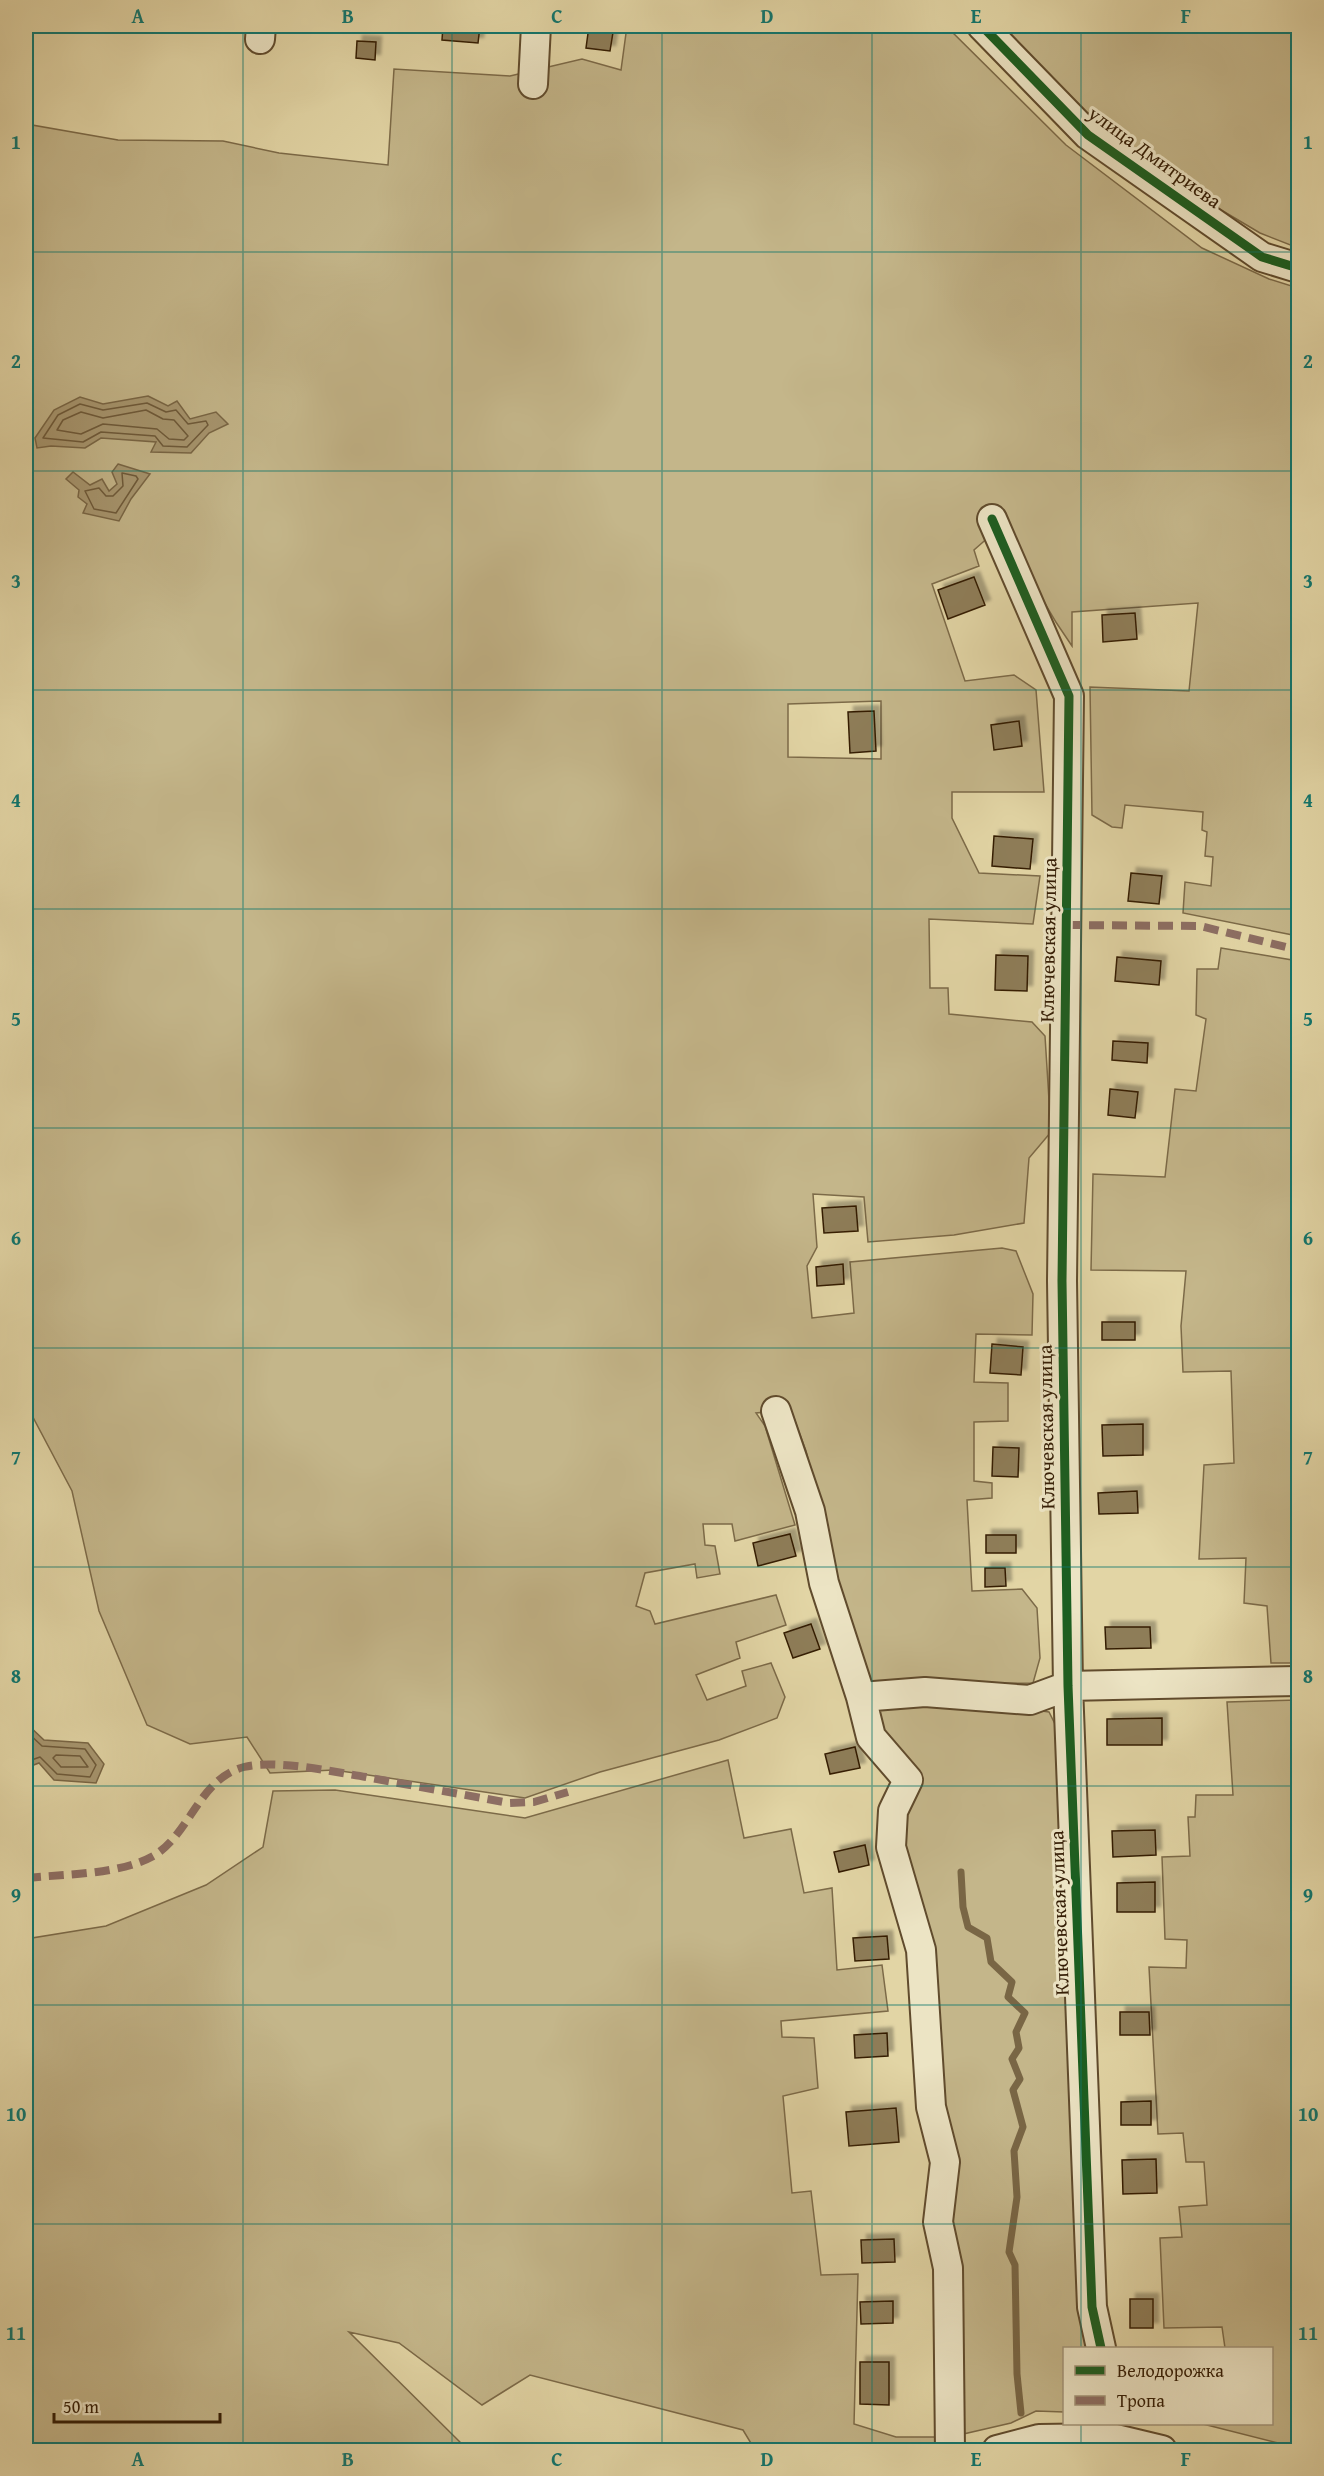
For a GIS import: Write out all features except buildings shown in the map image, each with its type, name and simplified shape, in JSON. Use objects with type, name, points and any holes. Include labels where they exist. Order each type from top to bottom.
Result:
[{"type":"street","points":[[533,84],[536,26]]},
{"type":"street","name":"улица Дмитриева","points":[[982,26],[1088,135],[1262,257],[1299,268]]},
{"type":"street","name":"Ключевская улица","points":[[992,519],[1068,696],[1062,1281],[1068,1686],[1092,2307],[1101,2347]]},
{"type":"street","points":[[776,1411],[810,1511],[824,1583],[861,1697],[871,1737],[908,1780],[893,1811],[891,1847],[921,1950],[931,2107],[945,2162],[938,2222],[948,2268],[950,2451]]},
{"type":"street","points":[[861,1697],[925,1692],[1030,1700],[1068,1686],[1299,1681]]},
{"type":"street","points":[[997,2451],[1039,2439],[1112,2431],[1162,2451]]},
{"type":"shaded area","points":[[627,26],[946,26],[1066,145],[1202,248],[1269,279],[1298,288],[1298,936],[1183,913],[1185,882],[1211,886],[1213,857],[1205,856],[1207,832],[1202,830],[1203,812],[1125,805],[1122,828],[1112,827],[1092,815],[1090,687],[1189,691],[1198,603],[1072,612],[1072,646],[1035,586],[1007,521],[974,550],[979,566],[932,584],[965,681],[1014,675],[1036,690],[1044,792],[952,792],[952,818],[979,873],[1040,876],[1033,924],[929,919],[930,988],[948,988],[949,1014],[1032,1022],[1045,1036],[1051,1132],[1029,1158],[1024,1223],[954,1235],[868,1242],[864,1197],[813,1194],[817,1247],[807,1266],[812,1318],[854,1313],[850,1262],[1002,1248],[1016,1251],[1033,1294],[1032,1335],[976,1334],[974,1382],[1008,1383],[1008,1421],[974,1422],[974,1481],[992,1483],[992,1498],[967,1500],[972,1591],[1022,1589],[1037,1608],[1040,1658],[1033,1683],[870,1685],[836,1592],[825,1526],[806,1451],[791,1410],[756,1413],[765,1426],[795,1525],[735,1541],[732,1524],[703,1524],[705,1545],[715,1546],[720,1574],[697,1578],[695,1564],[645,1573],[636,1606],[650,1611],[655,1624],[776,1595],[786,1625],[736,1642],[740,1658],[696,1675],[707,1700],[746,1686],[742,1671],[771,1663],[785,1697],[777,1718],[719,1740],[600,1772],[525,1798],[334,1770],[270,1773],[247,1737],[190,1744],[147,1725],[99,1611],[72,1491],[26,1404],[26,124],[118,140],[223,141],[279,153],[388,165],[394,69],[510,76],[582,59],[621,70]],"holes":[[[881,701],[881,759],[788,757],[788,704]]]},
{"type":"shaded area","points":[[1000,26],[1298,26],[1298,248],[1260,233],[1179,185],[1105,132]]},
{"type":"shaded area","points":[[1221,948],[1298,961],[1298,1663],[1271,1663],[1267,1606],[1244,1603],[1246,1558],[1199,1559],[1204,1465],[1234,1463],[1231,1371],[1183,1372],[1181,1326],[1186,1271],[1091,1270],[1093,1174],[1165,1177],[1175,1089],[1196,1091],[1206,1019],[1196,1015],[1197,969],[1218,969]]},
{"type":"shaded area","points":[[1298,1700],[1298,2448],[1207,2425],[1273,2425],[1273,2347],[1225,2347],[1222,2327],[1164,2328],[1160,2238],[1182,2237],[1179,2207],[1207,2205],[1204,2162],[1186,2162],[1183,2133],[1158,2134],[1149,1967],[1186,1968],[1187,1940],[1165,1939],[1162,1857],[1190,1856],[1188,1817],[1195,1817],[1196,1795],[1233,1795],[1227,1702]]},
{"type":"shaded area","points":[[876,1705],[1007,1706],[1049,1712],[1057,1728],[1089,2347],[1063,2347],[1063,2412],[1036,2411],[1011,2423],[959,2435],[949,2219],[940,2101],[900,1846],[903,1811]]},
{"type":"shaded area","points":[[728,1760],[744,1838],[791,1829],[804,1893],[832,1888],[837,1970],[882,1965],[888,2011],[781,2021],[782,2037],[814,2038],[818,2088],[783,2096],[792,2193],[811,2191],[821,2275],[858,2274],[854,2424],[896,2437],[936,2437],[937,2450],[755,2450],[743,2430],[530,2375],[482,2405],[399,2343],[349,2332],[468,2450],[26,2450],[26,1939],[106,1926],[206,1885],[263,1847],[273,1791],[335,1790],[525,1818]]},
{"type":"water","points":[[148,396],[168,406],[177,401],[190,419],[216,412],[228,424],[209,433],[191,453],[151,452],[156,442],[101,438],[85,448],[51,446],[37,448],[35,438],[54,410],[80,397],[103,404]]},
{"type":"water","points":[[118,464],[150,474],[131,499],[119,521],[83,513],[87,504],[78,497],[79,490],[66,479],[73,472],[90,485],[102,479],[109,491],[117,484],[112,472]]},
{"type":"water","points":[[26,1723],[44,1740],[88,1743],[104,1764],[96,1783],[54,1780],[39,1763],[26,1768]]},
{"type":"waterway","points":[[961,1872],[963,1907],[968,1927],[987,1938],[991,1962],[1012,1982],[1008,1997],[1025,2013],[1016,2032],[1019,2048],[1012,2059],[1020,2079],[1013,2090],[1023,2127],[1014,2151],[1017,2197],[1009,2252],[1015,2265],[1017,2374],[1021,2413]]},
{"type":"marked path","points":[[1066,925],[1200,926],[1298,950]]},
{"type":"marked path","points":[[26,1878],[109,1870],[141,1862],[155,1855],[178,1833],[216,1783],[229,1773],[244,1767],[272,1764],[305,1767],[509,1803],[534,1802],[568,1792]]},
{"type":"cycle path","points":[[982,26],[1088,135],[1262,257],[1298,268]]},
{"type":"cycle path","points":[[992,519],[1069,696],[1062,1281],[1068,1686],[1092,2307],[1101,2347]]}]
